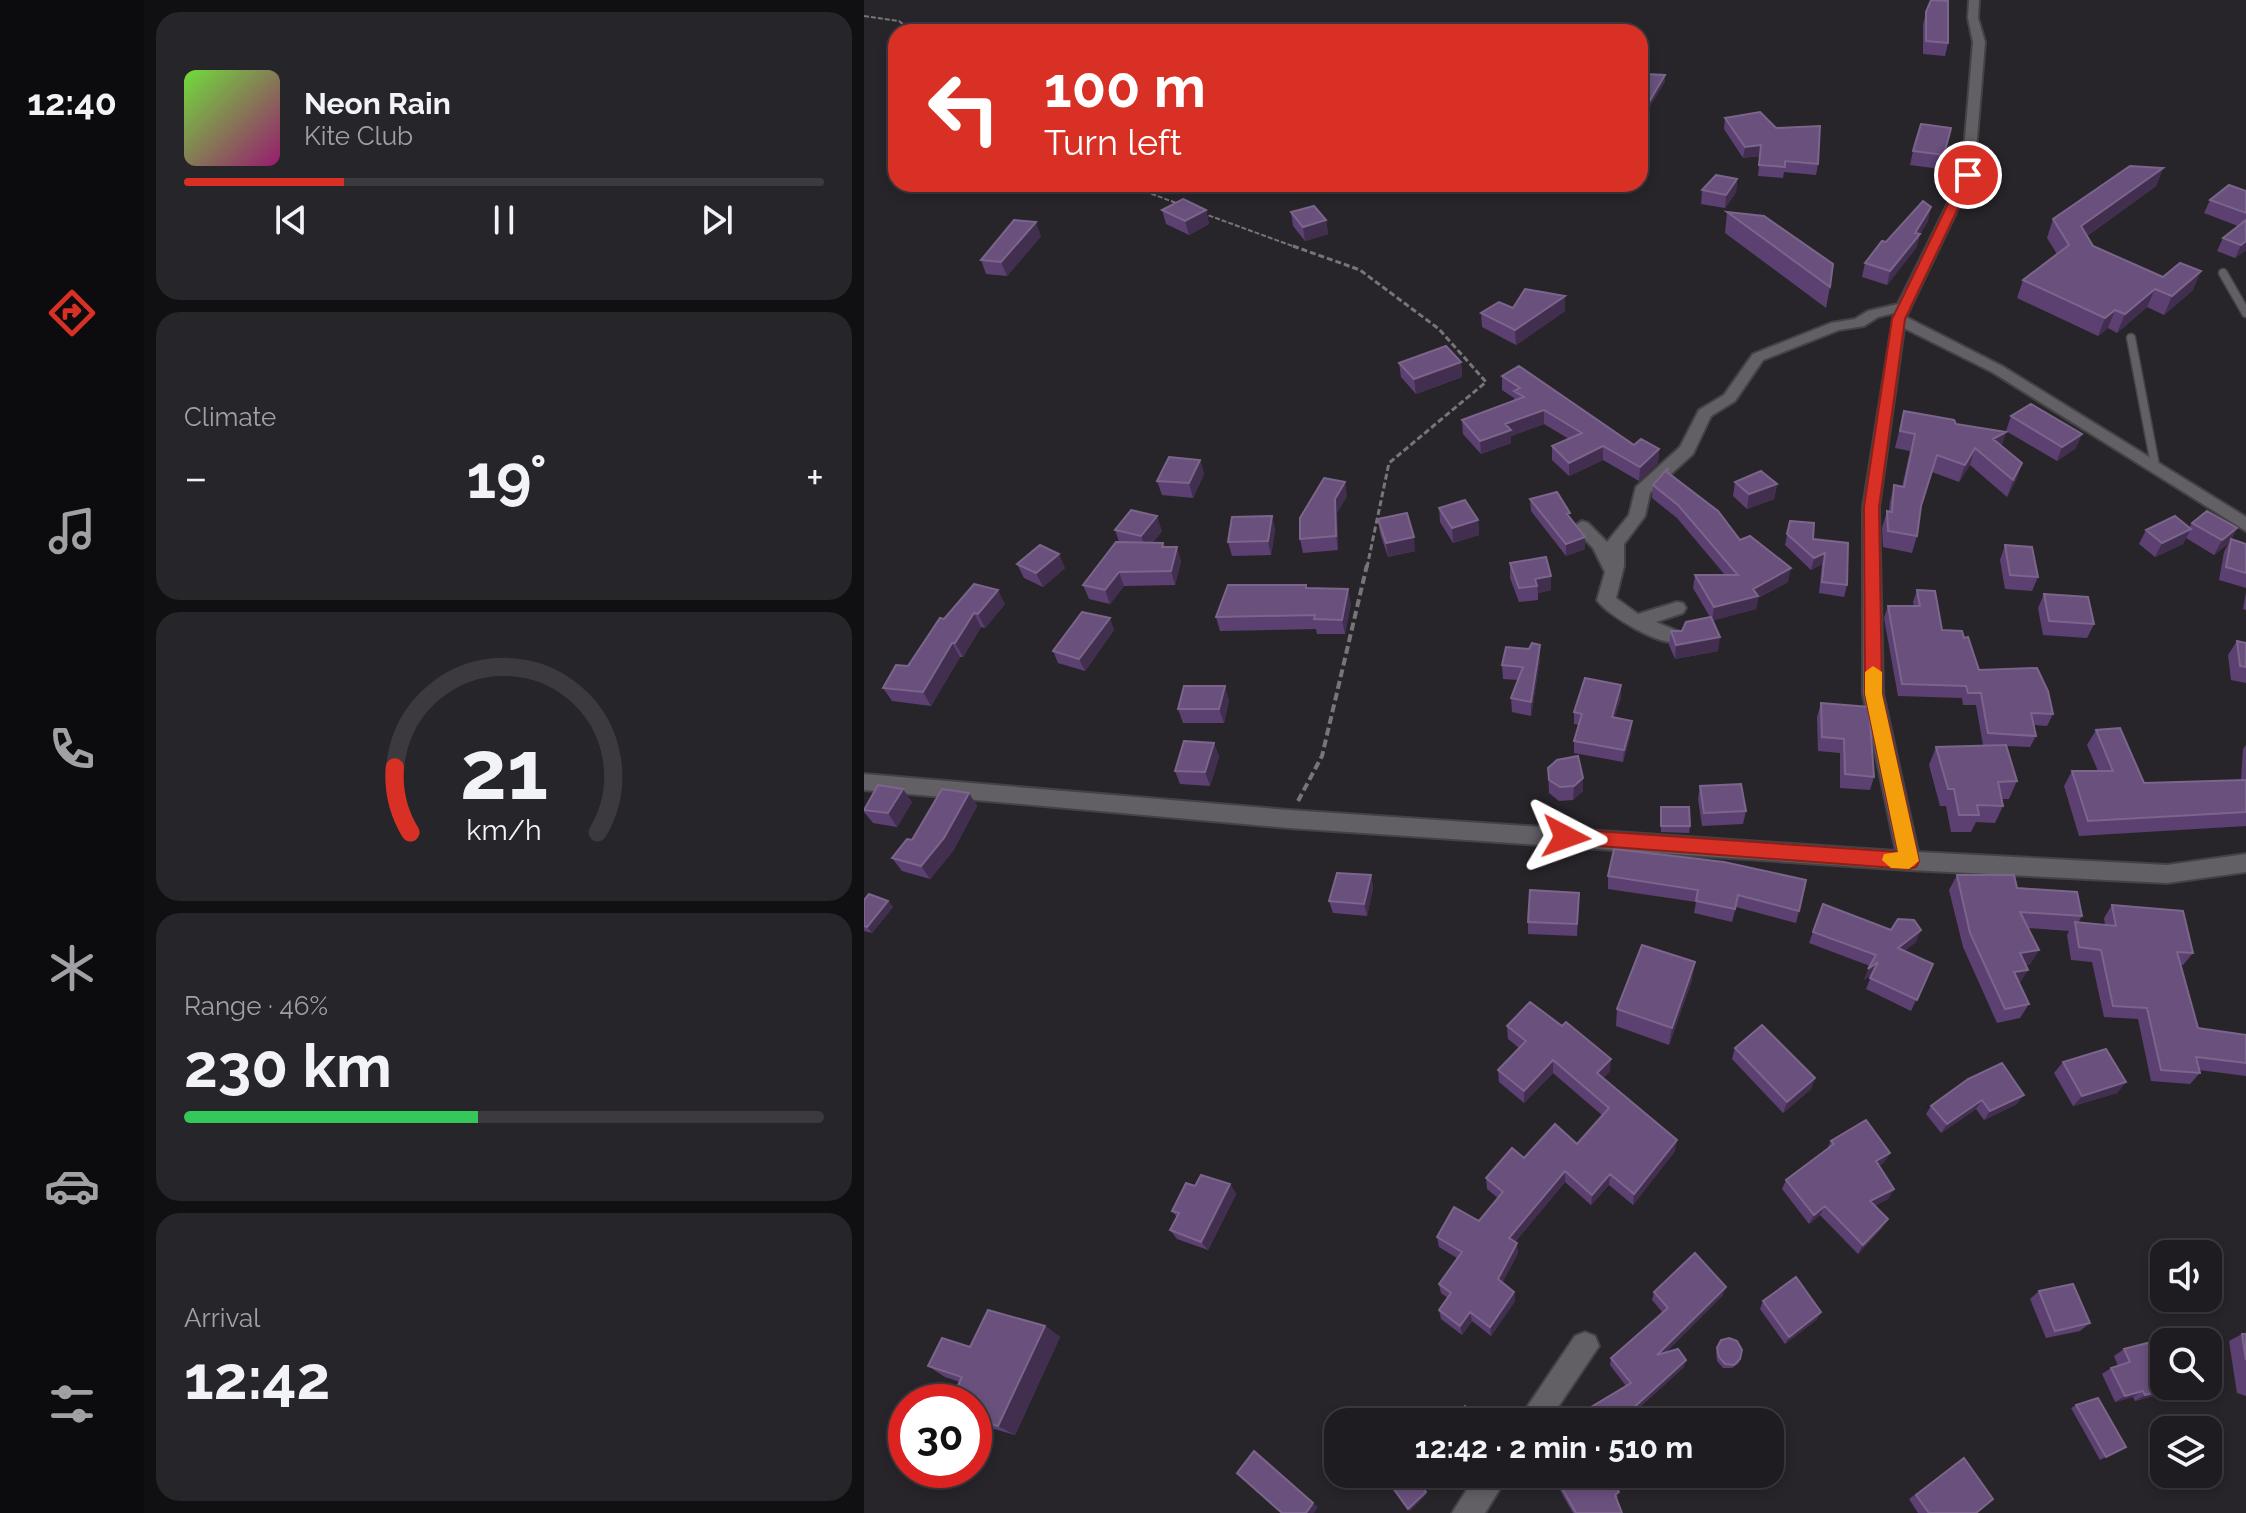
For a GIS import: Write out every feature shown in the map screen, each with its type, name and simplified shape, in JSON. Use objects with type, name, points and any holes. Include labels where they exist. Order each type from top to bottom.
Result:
[{"type":"street","points":[[1909,861],[1873,694],[1871,507],[1900,313],[1968,175],[1979,42],[1973,18],[1974,0]]},
{"type":"street","points":[[1607,546],[1637,516],[1642,491],[1687,450],[1705,413],[1730,398],[1740,379],[1758,357],[1836,326],[1859,323],[1873,314],[1900,313],[1997,369],[2246,525]]},
{"type":"street","points":[[1582,527],[1607,546],[1614,571],[1606,600],[1612,607],[1637,621],[1673,637]]},
{"type":"street","points":[[1637,621],[1677,608]]},
{"type":"street","points":[[864,782],[1289,819],[1909,861],[2167,874],[2246,863]]},
{"type":"street","points":[[1541,1408],[1585,1346]]},
{"type":"street","points":[[1467,1513],[1485,1488]]},
{"type":"lane","points":[[2223,273],[2246,313]]},
{"type":"lane","points":[[2131,338],[2156,470]]},
{"type":"path","points":[[864,16],[903,24]]},
{"type":"path","points":[[1146,192],[1179,205]]},
{"type":"path","points":[[1194,210],[1360,270],[1439,329],[1486,382],[1389,463],[1350,647],[1322,756],[1289,819]]},
{"type":"building","points":[[1931,0],[1948,1],[1948,43],[1926,41],[1926,12]]},
{"type":"building","points":[[1648,74],[1665,75],[1648,104]]},
{"type":"building","points":[[1760,112],[1776,128],[1820,126],[1818,164],[1785,161],[1785,167],[1759,165],[1761,145],[1745,147],[1725,118]]},
{"type":"building","points":[[1921,124],[1951,128],[1944,155],[1913,151]]},
{"type":"building","points":[[2130,166],[2163,168],[2081,226],[2093,246],[2163,277],[2180,263],[2201,271],[2172,296],[2155,289],[2125,314],[2115,310],[2105,318],[2023,280],[2069,245],[2053,219]]},
{"type":"building","points":[[1716,175],[1737,179],[1726,195],[1702,190]]},
{"type":"building","points":[[2229,185],[2246,191],[2246,213],[2210,200]]},
{"type":"building","points":[[1183,199],[1206,210],[1185,221],[1162,210]]},
{"type":"building","points":[[1923,201],[1931,207],[1915,233],[1920,234],[1890,271],[1865,263],[1882,241],[1886,242]]},
{"type":"building","points":[[1314,206],[1326,220],[1303,227],[1291,212]]},
{"type":"building","points":[[1727,212],[1764,216],[1833,264],[1830,287]]},
{"type":"building","points":[[1014,220],[1036,222],[1001,262],[981,260]]},
{"type":"building","points":[[2246,220],[2246,241],[2241,245],[2223,238]]},
{"type":"building","points":[[1525,289],[1565,296],[1515,330],[1481,313],[1499,302],[1513,308]]},
{"type":"building","points":[[1446,346],[1461,362],[1414,379],[1399,363]]},
{"type":"building","points":[[1519,366],[1634,445],[1641,439],[1659,449],[1640,467],[1603,446],[1569,463],[1552,446],[1582,433],[1544,410],[1505,424],[1511,430],[1480,441],[1462,420],[1524,397],[1514,391],[1520,388],[1502,376]]},
{"type":"building","points":[[2031,404],[2082,434],[2062,447],[2011,416]]},
{"type":"building","points":[[1904,411],[2006,432],[1993,439],[2022,463],[2013,480],[1975,448],[1965,465],[1937,455],[1921,506],[1917,536],[1888,531],[1887,511],[1892,512],[1894,485],[1904,487],[1915,434],[1900,431]]},
{"type":"building","points":[[1169,457],[1200,460],[1189,483],[1157,481]]},
{"type":"building","points":[[1668,468],[1667,472],[1718,511],[1740,540],[1750,536],[1791,568],[1753,589],[1758,596],[1714,607],[1695,575],[1738,575],[1678,505],[1653,485]]},
{"type":"building","points":[[1761,471],[1777,484],[1749,494],[1735,482]]},
{"type":"building","points":[[1324,478],[1345,482],[1335,499],[1336,536],[1300,539],[1300,518]]},
{"type":"building","points":[[1557,492],[1570,513],[1567,514],[1585,537],[1566,544],[1530,499]]},
{"type":"building","points":[[1465,500],[1478,520],[1452,528],[1439,508]]},
{"type":"building","points":[[1131,510],[1157,516],[1141,536],[1115,530]]},
{"type":"building","points":[[2207,511],[2237,528],[2222,540],[2192,523]]},
{"type":"building","points":[[1407,513],[1414,537],[1386,543],[1378,519]]},
{"type":"building","points":[[1272,516],[1268,541],[1228,542],[1232,517]]},
{"type":"building","points":[[2175,516],[2191,529],[2162,543],[2146,530]]},
{"type":"building","points":[[1790,521],[1814,523],[1813,539],[1848,543],[1847,585],[1822,582],[1825,553],[1814,558],[1787,534]]},
{"type":"building","points":[[2231,539],[2246,544],[2246,573],[2226,567]]},
{"type":"building","points":[[1116,542],[1163,543],[1162,547],[1177,547],[1171,571],[1119,572],[1105,590],[1083,585]]},
{"type":"building","points":[[1040,545],[1059,554],[1036,573],[1017,564]]},
{"type":"building","points":[[2005,545],[2032,547],[2038,577],[2010,575]]},
{"type":"building","points":[[1546,557],[1551,576],[1535,579],[1537,586],[1519,588],[1510,563]]},
{"type":"building","points":[[974,584],[998,590],[978,614],[974,613],[923,692],[883,688],[896,665],[908,666],[940,618],[944,619]]},
{"type":"building","points":[[1228,585],[1306,585],[1306,588],[1348,589],[1342,620],[1314,619],[1315,615],[1216,617]]},
{"type":"building","points":[[1917,590],[1935,591],[1942,630],[1962,631],[1964,638],[1968,637],[1979,670],[2037,668],[2048,691],[2053,714],[2031,713],[2036,736],[1988,733],[1981,693],[1968,693],[1966,686],[1902,684],[1888,606],[1920,606]]},
{"type":"building","points":[[2044,594],[2088,597],[2094,624],[2049,621]]},
{"type":"building","points":[[1082,612],[1110,618],[1079,659],[1053,651]]},
{"type":"building","points":[[1711,617],[1720,637],[1676,645],[1671,631],[1682,631],[1686,622]]},
{"type":"building","points":[[2237,641],[2246,643],[2246,667],[2240,666]]},
{"type":"building","points":[[1532,643],[1540,645],[1531,702],[1511,698],[1523,667],[1502,665],[1506,647],[1529,649]]},
{"type":"building","points":[[1585,678],[1621,685],[1612,717],[1632,721],[1624,750],[1574,741],[1582,714],[1574,712]]},
{"type":"building","points":[[1184,686],[1225,686],[1219,709],[1178,709]]},
{"type":"building","points":[[1821,703],[1869,707],[1874,777],[1845,774],[1844,739],[1822,737]]},
{"type":"building","points":[[2120,728],[2144,783],[2246,780],[2246,812],[2088,821],[2072,771],[2113,771],[2096,730]]},
{"type":"building","points":[[1184,741],[1214,743],[1205,772],[1175,771]]},
{"type":"building","points":[[2006,745],[2017,781],[1998,782],[2003,806],[1977,805],[1979,815],[1959,815],[1954,789],[1948,789],[1936,747]]},
{"type":"building","points":[[1578,756],[1583,778],[1574,786],[1560,787],[1549,780],[1548,768],[1557,760]]},
{"type":"building","points":[[1741,784],[1746,811],[1704,813],[1700,786]]},
{"type":"building","points":[[878,785],[903,789],[888,813],[864,810]]},
{"type":"building","points":[[942,789],[969,793],[944,838],[921,866],[892,858],[907,839],[912,840]]},
{"type":"building","points":[[1661,807],[1689,807],[1690,826],[1661,826]]},
{"type":"building","points":[[1614,849],[1724,862],[1806,880],[1799,911],[1738,895],[1735,909],[1696,901],[1698,890],[1608,876]]},
{"type":"building","points":[[1337,873],[1371,875],[1364,904],[1329,901]]},
{"type":"building","points":[[1957,875],[2014,875],[2017,888],[2077,892],[2082,916],[2020,912],[2039,950],[2020,953],[2028,970],[2014,972],[2029,1004],[2005,1009],[1970,933]]},
{"type":"building","points":[[1530,890],[1579,893],[1577,924],[1528,922]]},
{"type":"building","points":[[869,894],[888,901],[867,927],[864,926],[864,900]]},
{"type":"building","points":[[1823,904],[1891,930],[1898,919],[1914,920],[1921,930],[1898,948],[1933,964],[1917,1000],[1870,978],[1878,962],[1868,969],[1876,955],[1813,932]]},
{"type":"building","points":[[2112,905],[2183,911],[2193,953],[2177,952],[2198,1028],[2246,1035],[2246,1063],[2196,1057],[2200,1073],[2161,1070],[2147,1008],[2113,1006],[2101,950],[2079,947],[2075,922],[2116,926]]},
{"type":"building","points":[[1642,945],[1695,962],[1672,1028],[1617,1009]]},
{"type":"building","points":[[1530,1002],[1562,1026],[1566,1022],[1611,1059],[1597,1073],[1677,1140],[1634,1194],[1610,1174],[1592,1195],[1565,1171],[1509,1238],[1517,1243],[1498,1279],[1514,1292],[1490,1327],[1470,1312],[1460,1326],[1439,1310],[1451,1293],[1439,1284],[1462,1252],[1437,1237],[1454,1207],[1479,1221],[1503,1192],[1486,1178],[1512,1148],[1524,1158],[1555,1124],[1577,1144],[1609,1108],[1553,1060],[1524,1091],[1498,1070],[1526,1041],[1507,1026]]},
{"type":"building","points":[[1762,1025],[1815,1078],[1787,1102],[1735,1048]]},
{"type":"building","points":[[2106,1049],[2126,1082],[2082,1096],[2063,1062]]},
{"type":"building","points":[[2002,1063],[2024,1095],[1990,1111],[1982,1100],[1947,1124],[1931,1106],[1968,1079]]},
{"type":"building","points":[[1866,1120],[1890,1153],[1876,1161],[1894,1189],[1870,1201],[1888,1219],[1863,1245],[1825,1206],[1814,1215],[1786,1180],[1834,1144],[1831,1141]]},
{"type":"building","points":[[1201,1175],[1230,1184],[1201,1242],[1170,1230],[1179,1213],[1172,1211],[1186,1183],[1195,1186]]},
{"type":"building","points":[[1695,1253],[1726,1287],[1657,1355],[1678,1349],[1686,1360],[1633,1408],[1590,1408],[1631,1383],[1611,1358],[1668,1308],[1654,1292]]},
{"type":"building","points":[[1796,1277],[1821,1312],[1789,1337],[1763,1301]]},
{"type":"building","points":[[2073,1284],[2090,1323],[2055,1331],[2039,1291]]},
{"type":"building","points":[[988,1310],[1045,1326],[998,1426],[992,1424],[992,1384],[959,1384],[962,1377],[928,1366],[942,1338],[970,1347]]},
{"type":"building","points":[[2242,1334],[2246,1334],[2246,1360]]},
{"type":"building","points":[[1729,1338],[1737,1341],[1742,1350],[1740,1359],[1734,1365],[1725,1364],[1717,1348],[1721,1340]]},
{"type":"building","points":[[2150,1342],[2150,1394],[2145,1395],[2143,1391],[2125,1396],[2111,1368],[2130,1362],[2124,1349]]},
{"type":"building","points":[[2098,1398],[2126,1447],[2106,1457],[2076,1405]]},
{"type":"building","points":[[1254,1451],[1313,1503],[1306,1513],[1282,1513],[1237,1473]]},
{"type":"building","points":[[1964,1458],[1993,1499],[1976,1513],[1929,1513],[1916,1495]]},
{"type":"building","points":[[1393,1488],[1423,1488],[1426,1492],[1408,1509]]},
{"type":"building","points":[[1562,1488],[1617,1488],[1619,1492],[1615,1495],[1622,1513],[1576,1513]]},
{"type":"slow traffic","points":[[1873,672],[1873,694],[1909,861],[1891,860]]},
{"type":"route","points":[[1566,837],[1909,861],[1873,694],[1871,507],[1898,319],[1968,175]]}]
